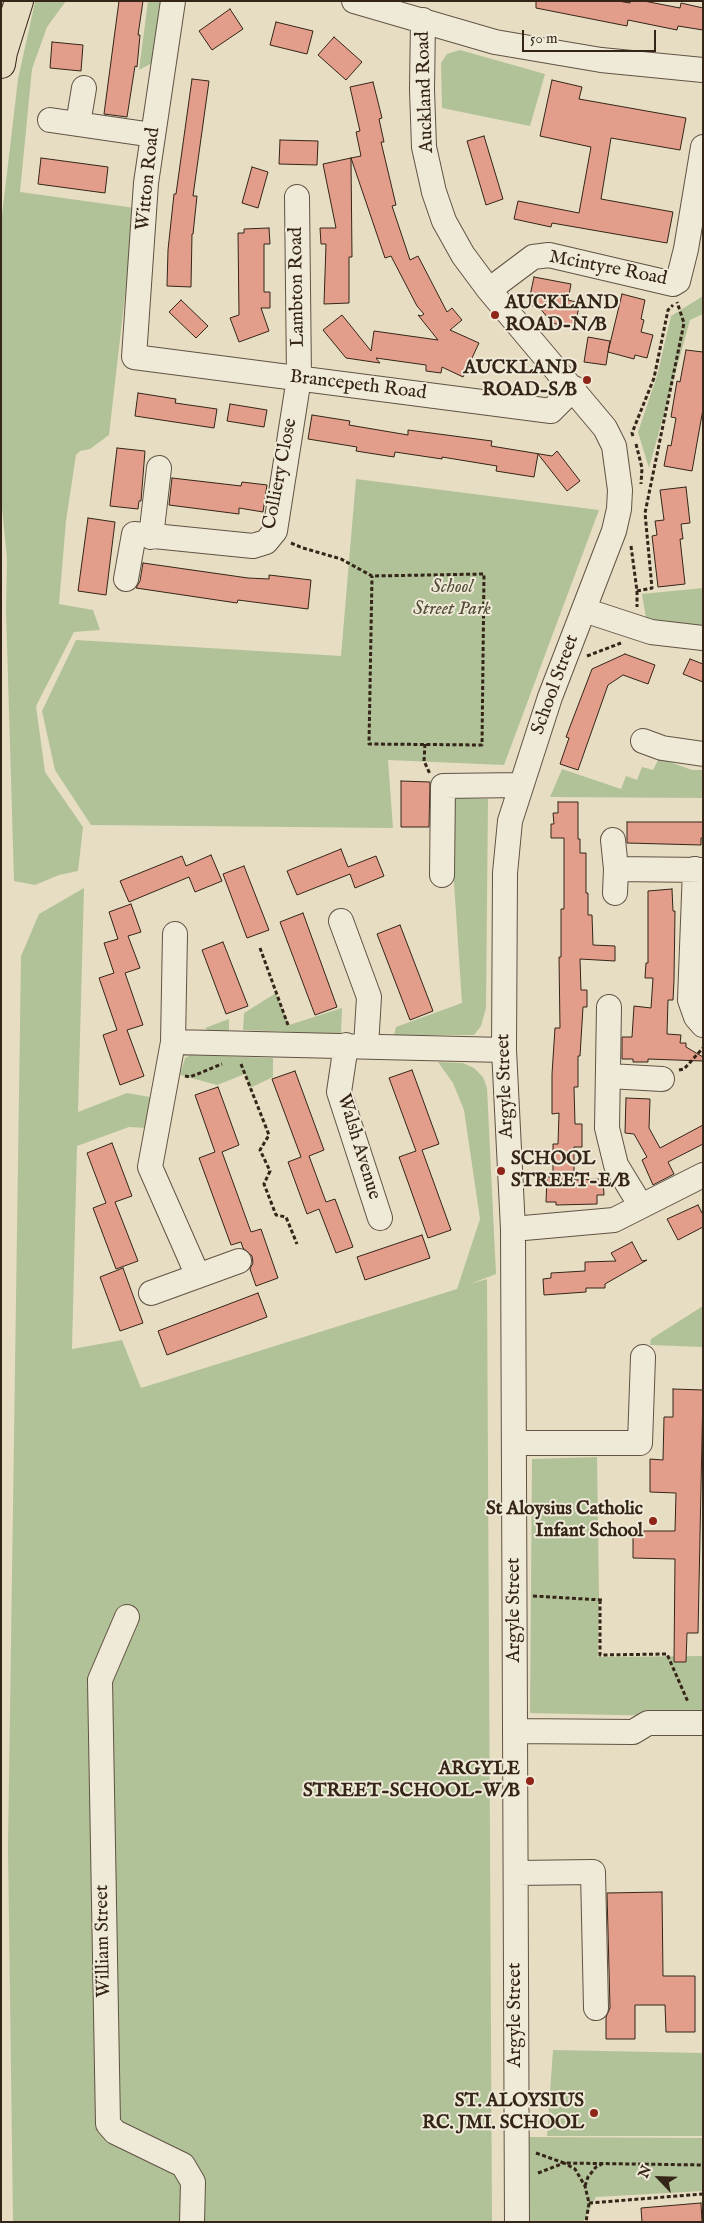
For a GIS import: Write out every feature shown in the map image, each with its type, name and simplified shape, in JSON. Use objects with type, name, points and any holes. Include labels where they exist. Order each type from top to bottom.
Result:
[{"type":"main road","points":[[1,64],[19,1]]},
{"type":"street","name":"Witton Road","points":[[134,357],[146,183],[173,1]]},
{"type":"street","points":[[354,1],[495,42],[601,60],[703,70]]},
{"type":"street","name":"Auckland Road","points":[[423,20],[422,90],[424,147],[434,192],[444,221],[463,255],[489,290],[592,411]]},
{"type":"street","points":[[78,124],[84,88]]},
{"type":"street","points":[[50,120],[153,135]]},
{"type":"street","points":[[678,293],[700,174],[703,147]]},
{"type":"street","name":"Lambton Road","points":[[297,197],[298,378]]},
{"type":"street","name":"Mcintyre Road","points":[[489,290],[533,257],[548,255],[669,285],[673,284],[678,293]]},
{"type":"street","name":"Brancepeth Road","points":[[134,357],[551,411],[574,388]]},
{"type":"street","name":"Colliery Close","points":[[142,535],[253,546],[266,542],[275,530],[298,378]]},
{"type":"street","name":"School Street","points":[[505,969],[505,873],[510,821],[550,697],[614,531],[619,509],[618,466],[614,446],[605,428],[592,411]]},
{"type":"street","points":[[126,579],[142,535],[159,468]]},
{"type":"street","points":[[584,610],[651,632],[703,638]]},
{"type":"street","points":[[643,741],[669,750],[703,754]]},
{"type":"street","points":[[442,875],[443,786],[521,785]]},
{"type":"street","points":[[613,840],[616,868],[615,893]]},
{"type":"street","points":[[616,868],[699,870],[690,1000],[696,1017],[703,1025]]},
{"type":"street","name":"Walsh Avenue","points":[[341,921],[369,997],[356,1046],[339,1092],[380,1218]]},
{"type":"street","points":[[175,934],[173,1042],[150,1167],[198,1276]]},
{"type":"street","name":"Argyle Street","points":[[505,969],[504,1050],[513,1228],[517,2222]]},
{"type":"street","points":[[608,1007],[609,1076],[607,1128],[616,1165],[640,1206]]},
{"type":"street","points":[[173,1042],[241,1050],[286,1044],[504,1050]]},
{"type":"street","points":[[609,1076],[662,1079]]},
{"type":"street","points":[[513,1228],[614,1220],[703,1175]]},
{"type":"street","points":[[151,1293],[240,1261]]},
{"type":"street","points":[[514,1443],[640,1443],[643,1356]]},
{"type":"street","name":"William Street","points":[[127,1617],[100,1680],[108,2124],[115,2132],[183,2165],[193,2182],[192,2222]]},
{"type":"street","points":[[515,1731],[632,1732],[648,1724],[700,1723]]},
{"type":"street","points":[[516,1873],[593,1872],[596,2008]]},
{"type":"path","points":[[641,492],[642,468],[632,433],[654,378],[668,310],[678,293]]},
{"type":"path","points":[[637,591],[652,588],[645,513],[684,323],[678,293]]},
{"type":"path","points":[[275,530],[293,544],[341,559],[372,576],[484,574],[482,745],[369,744],[372,576]]},
{"type":"path","points":[[425,744],[427,771],[443,786]]},
{"type":"path","points":[[260,948],[288,1022],[286,1044]]},
{"type":"path","points":[[662,1079],[663,1072],[684,1069],[703,1048]]},
{"type":"path","points":[[168,1072],[190,1077],[241,1050],[241,1066],[269,1135],[260,1150],[270,1171],[264,1184],[276,1215],[286,1217],[297,1244]]},
{"type":"path","points":[[514,1596],[601,1600],[600,1655],[667,1654],[700,1723]]},
{"type":"path","points":[[517,2147],[564,2162],[703,2165]]},
{"type":"path","points":[[517,2180],[564,2162]]},
{"type":"path","points":[[564,2162],[574,2169],[585,2186],[589,2202],[586,2222]]},
{"type":"path","points":[[585,2186],[596,2167],[604,2163]]},
{"type":"path","points":[[589,2202],[703,2194]]},
{"type":"green space","points":[[66,1],[47,27],[32,69],[20,192],[135,208],[109,435],[90,449],[80,451],[76,455],[66,521],[59,604],[93,610],[100,630],[74,632],[36,706],[45,772],[83,827],[78,871],[59,875],[35,885],[14,881],[6,611],[7,559],[1,498],[1,224],[18,79],[35,2]]},
{"type":"green space","points":[[148,1],[162,1],[156,61],[139,70]]},
{"type":"green space","points":[[460,50],[545,74],[530,126],[442,108],[441,63],[447,54]]},
{"type":"green space","points":[[703,296],[703,314],[690,320],[649,468],[638,432],[657,376],[671,316]]},
{"type":"green space","name":"School Street Park","points":[[356,479],[599,510],[504,765],[388,760],[393,828],[91,825],[55,770],[42,711],[76,640],[341,656]]},
{"type":"green space","points":[[703,588],[703,625],[680,626],[659,624],[646,618],[642,594]]},
{"type":"green space","points":[[659,758],[692,770],[703,770],[703,798],[550,797],[562,769],[621,789],[626,776],[637,780],[642,767],[653,770]]},
{"type":"green space","points":[[458,798],[488,799],[486,1008],[481,1026],[474,1035],[394,1035],[396,1027],[462,1003],[449,808],[452,801]]},
{"type":"green space","points":[[84,888],[78,1112],[127,1093],[150,1097],[147,1128],[129,1127],[77,1146],[72,1349],[122,1340],[141,1388],[457,1289],[480,1219],[464,1110],[453,1083],[438,1062],[463,1063],[474,1068],[483,1077],[487,1088],[496,1274],[470,1284],[487,1279],[492,2222],[13,2222],[8,1848],[21,956],[39,914]]},
{"type":"green space","points":[[276,993],[289,1025],[342,1008],[341,1034],[243,1030],[244,1013]]},
{"type":"green space","points":[[229,1019],[229,1032],[210,1032],[205,1028]]},
{"type":"green space","points":[[191,1055],[273,1058],[273,1077],[250,1088],[245,1074],[217,1085],[180,1075],[185,1058]]},
{"type":"green space","points":[[703,1306],[703,1347],[650,1345],[651,1339]]},
{"type":"green space","points":[[597,1457],[598,1657],[703,1656],[703,1717],[530,1713],[532,1459]]},
{"type":"green space","points":[[553,2050],[703,2053],[703,2136],[547,2136]]},
{"type":"green space","points":[[529,2137],[703,2138],[703,2191],[596,2197],[583,2222],[528,2222]]},
{"type":"building","points":[[119,1],[143,1],[138,35],[140,35],[137,67],[135,66],[127,117],[104,114]]},
{"type":"building","points":[[536,1],[618,1],[630,3],[630,1],[644,1],[680,8],[681,3],[703,8],[703,30],[678,26],[677,30],[628,20],[627,26],[536,8]]},
{"type":"building","points":[[230,9],[243,29],[212,50],[199,31]]},
{"type":"building","points":[[276,22],[313,31],[307,54],[270,45]]},
{"type":"building","points":[[334,37],[362,62],[346,80],[318,55]]},
{"type":"building","points":[[52,42],[83,45],[81,71],[50,68]]},
{"type":"building","points":[[192,79],[209,81],[193,196],[197,196],[192,234],[191,287],[167,286],[168,250],[174,194],[176,194]]},
{"type":"building","points":[[552,80],[582,87],[579,99],[686,118],[680,150],[611,138],[601,199],[673,212],[667,243],[552,223],[551,227],[514,219],[518,201],[579,213],[591,147],[540,136]]},
{"type":"building","points":[[373,82],[382,118],[379,119],[384,142],[381,142],[396,205],[392,206],[410,260],[418,256],[447,312],[452,308],[462,320],[450,330],[479,343],[463,377],[442,367],[441,373],[426,371],[426,365],[376,358],[380,363],[346,358],[323,330],[342,315],[371,351],[374,331],[438,340],[418,315],[424,314],[417,306],[391,256],[385,258],[351,158],[361,156],[356,132],[360,131],[350,87]]},
{"type":"building","points":[[484,136],[503,199],[486,205],[467,141]]},
{"type":"building","points":[[280,140],[318,141],[317,165],[279,164]]},
{"type":"building","points":[[41,158],[108,167],[105,193],[38,184]]},
{"type":"building","points":[[351,158],[352,257],[349,257],[349,303],[324,304],[326,244],[321,244],[320,228],[336,228],[323,164]]},
{"type":"building","points":[[252,167],[268,172],[258,208],[242,203]]},
{"type":"building","points":[[269,228],[270,244],[264,244],[264,292],[270,292],[270,308],[261,308],[269,331],[239,342],[230,318],[239,315],[238,233],[244,233],[244,229]]},
{"type":"building","points":[[534,277],[571,284],[568,300],[580,303],[574,328],[552,323],[539,307],[528,305]]},
{"type":"building","points":[[622,294],[645,300],[641,319],[644,320],[641,332],[653,335],[647,358],[635,355],[634,359],[608,352]]},
{"type":"building","points":[[181,300],[208,326],[196,338],[169,312]]},
{"type":"building","points":[[588,337],[610,341],[606,365],[584,362]]},
{"type":"building","points":[[686,350],[703,352],[703,409],[692,471],[664,466],[668,445],[671,446],[676,418],[671,417],[677,381],[680,382]]},
{"type":"building","points":[[138,393],[176,399],[175,403],[217,409],[214,428],[135,416]]},
{"type":"building","points":[[230,404],[267,410],[264,427],[227,421]]},
{"type":"building","points":[[312,415],[350,421],[349,425],[408,435],[408,430],[492,441],[491,446],[552,456],[557,451],[580,481],[567,491],[538,454],[534,477],[496,471],[497,466],[442,457],[442,459],[395,452],[394,457],[356,451],[357,447],[308,439]]},
{"type":"building","points":[[117,448],[145,451],[141,501],[139,501],[138,509],[110,506]]},
{"type":"building","points":[[172,478],[241,486],[242,482],[267,485],[263,512],[239,508],[239,514],[169,505]]},
{"type":"building","points":[[686,487],[690,523],[681,524],[683,539],[680,539],[685,584],[658,587],[652,536],[657,535],[655,521],[664,520],[660,490]]},
{"type":"building","points":[[88,518],[115,522],[106,595],[78,591]]},
{"type":"building","points":[[143,563],[248,578],[269,579],[269,575],[311,580],[308,609],[238,600],[237,603],[136,588],[140,581]]},
{"type":"building","points":[[625,654],[655,665],[648,684],[623,675],[608,685],[578,770],[560,764],[569,738],[566,737],[592,669]]},
{"type":"building","points":[[690,659],[703,664],[703,682],[683,674]]},
{"type":"building","points":[[401,781],[430,782],[429,827],[401,827]]},
{"type":"building","points":[[558,802],[578,802],[578,839],[580,839],[580,853],[586,853],[586,893],[588,893],[588,915],[592,915],[593,945],[615,946],[615,961],[580,959],[581,990],[587,990],[587,1007],[583,1007],[580,1056],[578,1056],[578,1087],[574,1087],[575,1124],[582,1124],[582,1147],[574,1147],[574,1180],[603,1179],[604,1195],[597,1195],[597,1204],[556,1205],[556,1202],[546,1202],[547,1177],[553,1177],[553,1144],[558,1144],[559,1113],[552,1114],[552,1074],[555,1028],[560,1028],[559,957],[561,957],[561,909],[564,909],[564,838],[551,838],[551,824],[554,824],[553,813],[558,813]]},
{"type":"building","points":[[627,822],[703,822],[703,838],[701,838],[701,845],[627,843]]},
{"type":"building","points":[[341,849],[348,867],[376,856],[384,876],[355,888],[350,874],[297,895],[287,871]]},
{"type":"building","points":[[211,855],[222,881],[195,892],[189,877],[129,902],[120,881],[182,856],[186,866]]},
{"type":"building","points":[[244,866],[269,930],[247,938],[223,874]]},
{"type":"building","points":[[672,889],[673,911],[675,911],[674,980],[673,1000],[668,1000],[667,1034],[681,1035],[680,1043],[686,1043],[686,1047],[703,1057],[703,1061],[648,1059],[648,1062],[633,1062],[633,1059],[622,1059],[622,1037],[632,1037],[634,1006],[651,1008],[653,978],[645,978],[646,963],[648,963],[648,891]]},
{"type":"building","points":[[131,904],[141,932],[128,936],[140,968],[125,973],[143,1025],[127,1030],[144,1076],[120,1085],[103,1035],[117,1030],[99,978],[114,973],[104,943],[118,939],[109,912]]},
{"type":"building","points":[[303,913],[337,1007],[315,1015],[280,922]]},
{"type":"building","points":[[400,925],[433,1011],[410,1020],[377,934]]},
{"type":"building","points":[[223,942],[248,1006],[226,1014],[202,950]]},
{"type":"building","points":[[412,1070],[439,1144],[422,1150],[451,1230],[428,1238],[399,1157],[416,1151],[389,1078]]},
{"type":"building","points":[[295,1071],[324,1150],[309,1156],[326,1202],[335,1199],[353,1247],[336,1253],[319,1209],[307,1214],[288,1162],[301,1157],[272,1079]]},
{"type":"building","points":[[218,1087],[239,1145],[222,1152],[251,1232],[261,1229],[278,1278],[256,1286],[250,1269],[253,1263],[252,1256],[243,1248],[241,1242],[231,1245],[199,1158],[215,1152],[195,1095]]},
{"type":"building","points":[[626,1098],[650,1099],[649,1128],[660,1148],[703,1125],[703,1144],[668,1162],[674,1174],[653,1185],[642,1160],[647,1157],[634,1134],[625,1133]]},
{"type":"building","points":[[112,1143],[132,1196],[115,1202],[138,1261],[116,1269],[93,1208],[106,1203],[87,1153]]},
{"type":"building","points":[[698,1205],[703,1215],[703,1227],[678,1240],[667,1219]]},
{"type":"building","points":[[422,1235],[430,1258],[365,1280],[357,1257]]},
{"type":"building","points":[[632,1242],[642,1261],[647,1260],[605,1284],[605,1288],[586,1288],[586,1292],[544,1295],[543,1279],[551,1278],[551,1273],[585,1271],[585,1262],[616,1261],[611,1253]]},
{"type":"building","points":[[123,1268],[143,1323],[120,1331],[100,1277]]},
{"type":"building","points":[[258,1293],[267,1317],[167,1355],[158,1331]]},
{"type":"building","points":[[673,1389],[703,1390],[698,1633],[687,1633],[686,1662],[674,1662],[675,1559],[633,1558],[633,1531],[675,1531],[676,1493],[650,1492],[650,1459],[663,1460],[664,1417],[673,1417]]},
{"type":"building","points":[[662,1892],[663,1976],[695,1976],[695,2032],[666,2032],[665,2005],[635,2005],[635,2039],[606,2039],[606,2017],[610,2008],[607,1893]]},
{"type":"building","points":[[701,2203],[702,2222],[642,2222],[641,2208]]},
{"type":"place","name":"AUCKLAND ROAD-N/B","points":[[495,315]]},
{"type":"place","name":"AUCKLAND ROAD-S/B","points":[[587,380]]},
{"type":"place","name":"SCHOOL STREET-E/B","points":[[501,1171]]},
{"type":"place","name":"St Aloysius Catholic Infant School","points":[[653,1521]]},
{"type":"place","name":"ARGYLE STREET-SCHOOL-W/B","points":[[530,1781]]},
{"type":"place","name":"ST. ALOYSIUS RC. JMI. SCHOOL","points":[[594,2113]]}]
